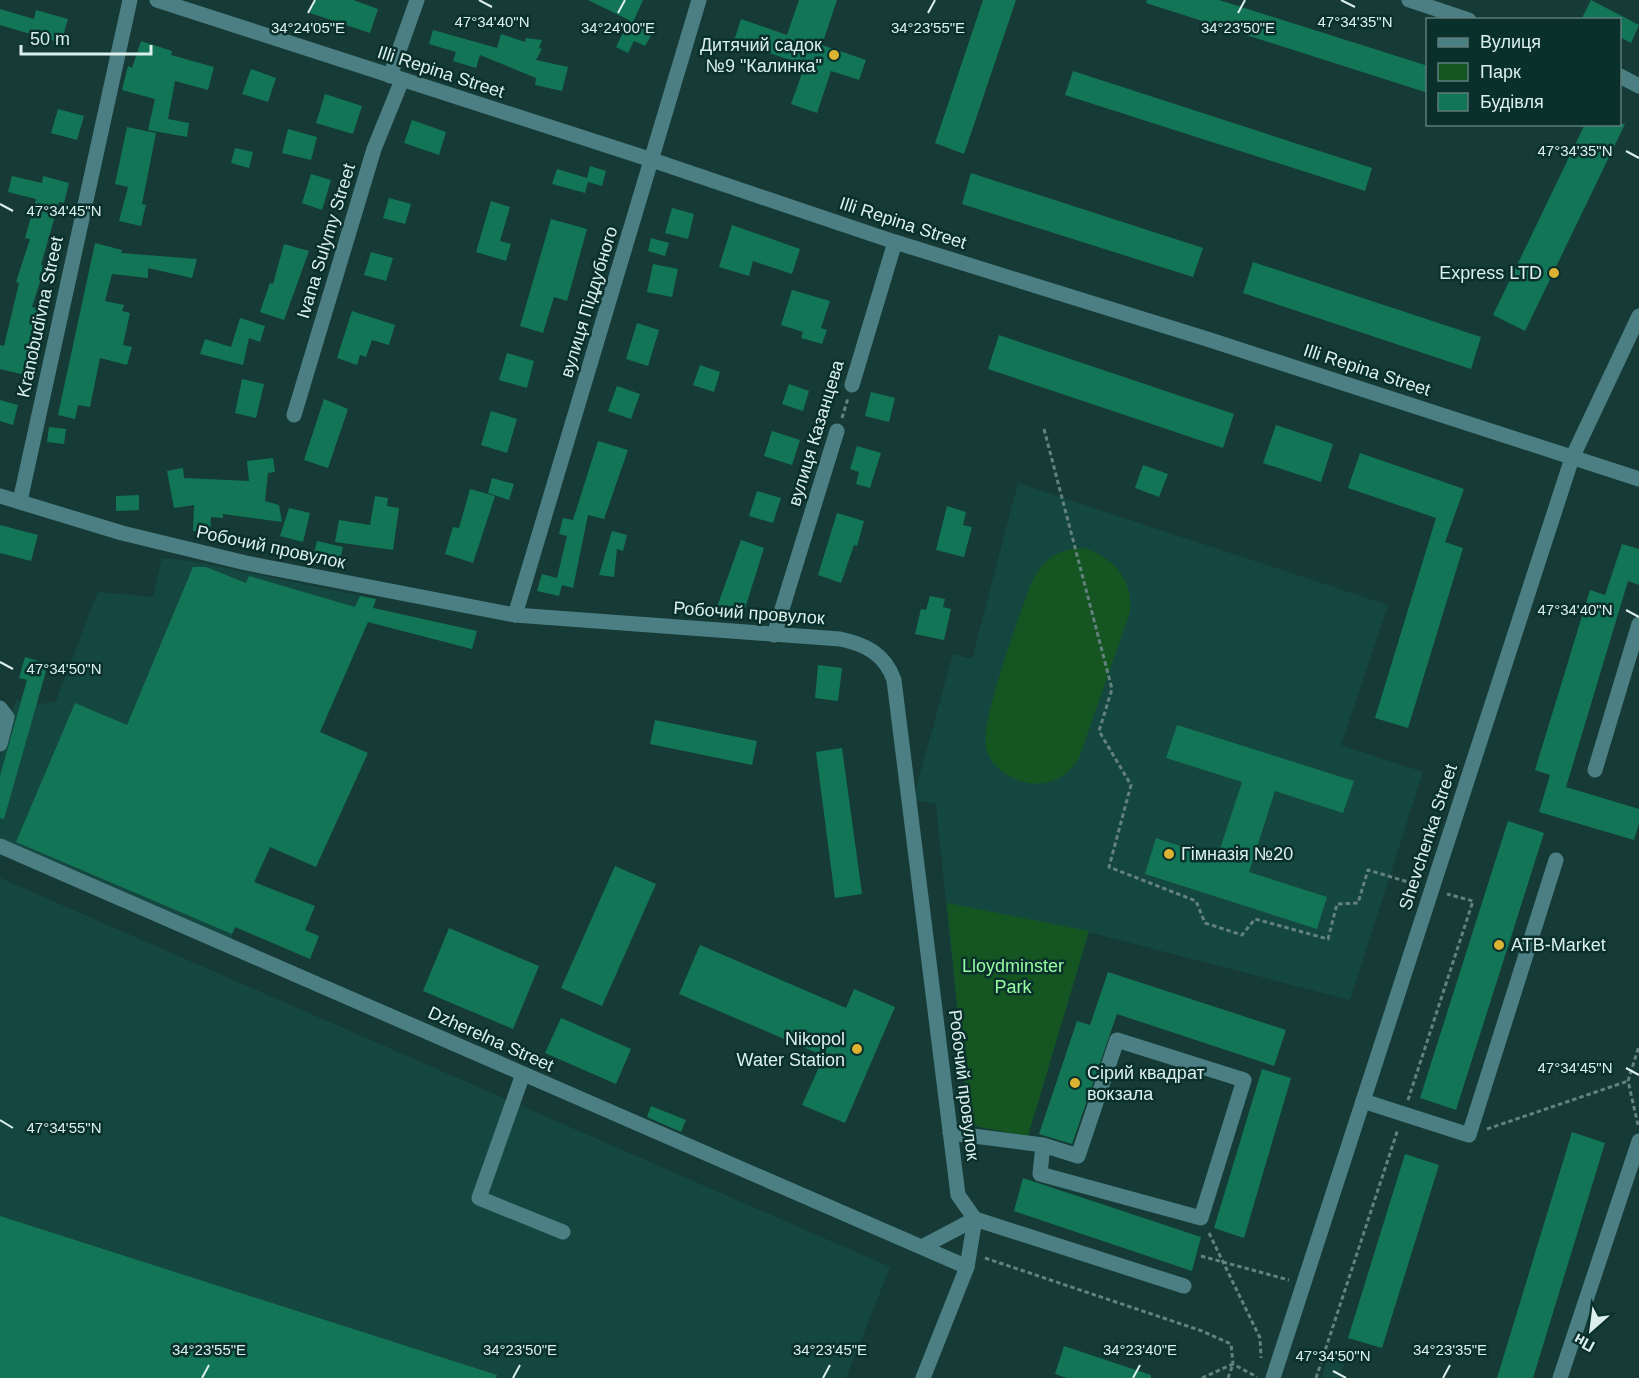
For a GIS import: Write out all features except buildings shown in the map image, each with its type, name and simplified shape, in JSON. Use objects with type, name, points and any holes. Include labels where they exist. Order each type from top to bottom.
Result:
[{"type":"street","name":"Kranobudivna Street","points":[[20,501],[130,0]]},
{"type":"street","name":"Illi Repina Street","points":[[157,0],[652,160],[895,242],[1207,339],[1639,479]]},
{"type":"street","name":"Ivana Sulymy Street","points":[[294,415],[396,78],[417,0]]},
{"type":"street","name":"вулиця Піддубного","points":[[514,615],[699,0]]},
{"type":"street","points":[[1409,0],[1463,18]]},
{"type":"street","points":[[1621,77],[1639,86]]},
{"type":"street","name":"вулиця Казанцева","points":[[852,385],[895,242]]},
{"type":"street","name":"Shevchenka Street","points":[[1268,1373],[1303,1284],[1572,458],[1639,316]]},
{"type":"street","name":"вулиця Казанцева","points":[[774,635],[837,431]]},
{"type":"street","name":"Робочий провулок","points":[[0,496],[122,533],[246,563],[514,615],[840,639],[863,644],[890,668],[894,680],[958,1195],[975,1219]]},
{"type":"street","points":[[1595,770],[1639,624]]},
{"type":"street","points":[[0,708],[7,717],[0,744]]},
{"type":"street","name":"Dzherelna Street","points":[[0,846],[921,1247],[968,1260]]},
{"type":"street","points":[[1363,1101],[1469,1135],[1556,860]]},
{"type":"street","points":[[950,1133],[1043,1145],[1078,1156],[1117,1040],[1244,1080],[1201,1218],[1040,1173],[1043,1145]]},
{"type":"street","points":[[523,1074],[479,1198],[563,1232]]},
{"type":"street","points":[[1560,1378],[1639,1141]]},
{"type":"street","points":[[921,1247],[975,1219],[1184,1286]]},
{"type":"street","points":[[923,1378],[968,1260],[975,1219]]},
{"type":"path","name":"вулиця Казанцева","points":[[837,431],[852,385]]},
{"type":"path","points":[[1044,429],[1112,689],[1099,731],[1131,785],[1109,867],[1196,902],[1205,923],[1242,935],[1255,919],[1328,939],[1337,904],[1358,903],[1368,870],[1420,886]]},
{"type":"path","points":[[1406,1106],[1473,901],[1442,892]]},
{"type":"path","points":[[1639,1046],[1628,1082],[1639,1130]]},
{"type":"path","points":[[1469,1135],[1628,1082]]},
{"type":"path","points":[[1316,1378],[1398,1128]]},
{"type":"path","points":[[1201,1218],[1260,1338],[1268,1373]]},
{"type":"path","points":[[1201,1256],[1303,1284]]},
{"type":"path","points":[[968,1260],[1202,1331],[1232,1344],[1233,1364],[1228,1378]]},
{"type":"path","points":[[1202,1378],[1233,1364]]},
{"type":"path","points":[[1233,1364],[1258,1378]]},
{"type":"shaded area","name":"Гімназія №20","points":[[1018,483],[1388,605],[1341,745],[1423,772],[1350,1000],[1089,932],[1028,1136],[969,1125],[936,804],[913,800],[953,654],[972,659]]},
{"type":"shaded area","points":[[162,558],[191,561],[376,599],[374,608],[477,631],[472,649],[368,622],[229,942],[0,841],[0,758],[16,700],[36,705],[56,701],[98,592],[153,597]]},
{"type":"shaded area","points":[[0,878],[890,1267],[846,1378],[0,1378]]},
{"type":"shaded area","points":[[1330,1349],[1347,1355],[1340,1378],[1322,1378]]},
{"type":"green space","points":[[1084,548],[1105,558],[1120,573],[1129,592],[1129,615],[1079,758],[1070,770],[1052,781],[1038,784],[1023,782],[999,769],[987,752],[988,719],[994,695],[1031,583],[1046,562],[1058,553]]},
{"type":"green space","name":"Lloydminster Park","points":[[947,903],[1089,931],[1028,1136],[969,1125]]},
{"type":"place","name":"Дитячий садок №9 \"Калинка\"","points":[[834,55]]},
{"type":"place","name":"Express LTD","points":[[1554,273]]},
{"type":"place","name":"Гімназія №20","points":[[1169,854]]},
{"type":"place","name":"ATB-Market","points":[[1499,945]]},
{"type":"place","name":"Nikopol Water Station","points":[[857,1049]]},
{"type":"place","name":"Сірий квадрат вокзала","points":[[1075,1083]]}]
